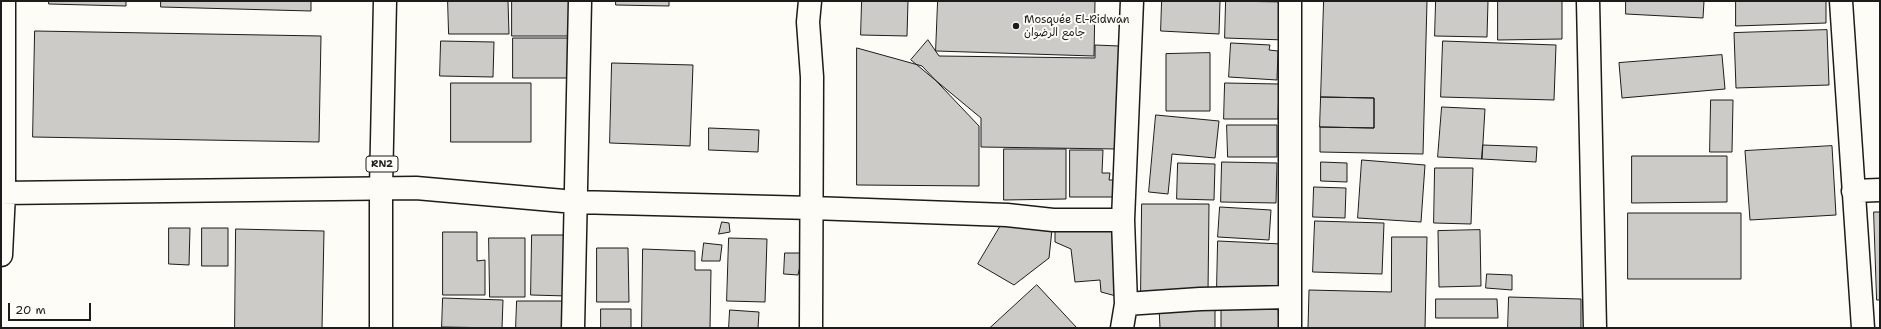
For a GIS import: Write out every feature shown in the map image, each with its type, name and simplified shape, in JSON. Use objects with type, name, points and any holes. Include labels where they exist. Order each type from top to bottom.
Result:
[{"type":"main road","points":[[1,255],[4,1]]},
{"type":"main road","name":"RN2","points":[[381,328],[381,188],[386,1]]},
{"type":"main road","points":[[574,328],[575,202],[580,1]]},
{"type":"main road","points":[[810,1],[808,22],[812,77],[811,328]]},
{"type":"main road","points":[[1122,328],[1126,304],[1123,220],[1132,1]]},
{"type":"main road","points":[[1290,1],[1290,328]]},
{"type":"main road","points":[[1588,1],[1595,328]]},
{"type":"main road","points":[[1841,1],[1862,328]]},
{"type":"main road","points":[[2,193],[416,188],[575,202],[1007,215],[1053,220],[1123,220]]},
{"type":"main road","points":[[1853,191],[1880,190]]},
{"type":"main road","points":[[1126,304],[1200,299],[1289,297]]},
{"type":"building","points":[[49,1],[126,1],[126,6],[49,4]]},
{"type":"building","points":[[161,1],[311,1],[311,11],[161,7]]},
{"type":"building","points":[[448,1],[508,1],[509,34],[449,34]]},
{"type":"building","points":[[512,1],[571,1],[571,36],[512,36]]},
{"type":"building","points":[[616,1],[669,1],[669,6],[616,5]]},
{"type":"building","points":[[862,1],[908,1],[907,36],[861,35]]},
{"type":"building","name":"Mosquée El-Ridwan جامع الرضوان","points":[[938,1],[1095,1],[1094,56],[936,51]]},
{"type":"building","points":[[1162,1],[1220,1],[1219,34],[1161,31]]},
{"type":"building","points":[[1226,1],[1286,2],[1285,40],[1225,38]]},
{"type":"building","points":[[1324,1],[1427,1],[1423,154],[1320,152],[1320,127],[1374,128],[1374,98],[1321,97]]},
{"type":"building","points":[[1436,1],[1488,1],[1487,37],[1435,36]]},
{"type":"building","points":[[1498,1],[1562,1],[1562,39],[1498,40]]},
{"type":"building","points":[[1626,1],[1704,1],[1703,18],[1626,14]]},
{"type":"building","points":[[1736,1],[1826,1],[1826,23],[1736,26]]},
{"type":"building","points":[[1827,30],[1829,85],[1736,88],[1734,33]]},
{"type":"building","points":[[35,31],[321,36],[319,142],[33,137]]},
{"type":"building","points":[[513,38],[571,38],[571,78],[513,78]]},
{"type":"building","points":[[928,40],[939,56],[1095,58],[1095,45],[1119,46],[1117,149],[981,147],[981,118],[911,60]]},
{"type":"building","points":[[441,41],[494,42],[493,77],[440,76]]},
{"type":"building","points":[[1443,41],[1556,45],[1554,100],[1441,97]]},
{"type":"building","points":[[1231,43],[1270,45],[1269,50],[1278,51],[1277,80],[1229,77]]},
{"type":"building","points":[[857,48],[922,66],[979,126],[979,186],[857,185]]},
{"type":"building","points":[[1210,53],[1210,111],[1166,111],[1166,54]]},
{"type":"building","points":[[1722,55],[1725,89],[1622,98],[1619,63]]},
{"type":"building","points":[[612,63],[693,65],[690,146],[610,143]]},
{"type":"building","points":[[451,83],[531,83],[531,142],[451,142]]},
{"type":"building","points":[[1225,83],[1279,84],[1278,119],[1224,119]]},
{"type":"building","points":[[1321,97],[1374,98],[1374,128],[1320,127]]},
{"type":"building","points":[[1711,100],[1733,100],[1732,152],[1710,152]]},
{"type":"building","points":[[1442,107],[1485,109],[1482,159],[1438,157]]},
{"type":"building","points":[[1156,115],[1219,121],[1215,158],[1172,154],[1168,194],[1149,192]]},
{"type":"building","points":[[1227,125],[1277,125],[1277,157],[1228,157]]},
{"type":"building","points":[[709,128],[759,130],[758,152],[709,150]]},
{"type":"building","points":[[1483,145],[1537,147],[1536,162],[1482,159]]},
{"type":"building","points":[[1832,146],[1836,215],[1750,220],[1745,151]]},
{"type":"building","points":[[1004,149],[1066,149],[1066,199],[1004,200]]},
{"type":"building","points":[[1070,150],[1103,150],[1102,173],[1110,173],[1109,180],[1118,180],[1118,197],[1070,197]]},
{"type":"building","points":[[1632,156],[1727,156],[1727,202],[1632,203]]},
{"type":"building","points":[[1362,160],[1425,165],[1421,222],[1358,218]]},
{"type":"building","points":[[1222,162],[1277,163],[1276,203],[1221,202]]},
{"type":"building","points":[[1321,162],[1347,163],[1347,182],[1321,181]]},
{"type":"building","points":[[1178,163],[1215,164],[1214,200],[1177,199]]},
{"type":"building","points":[[1435,168],[1473,168],[1471,224],[1434,223]]},
{"type":"building","points":[[1314,187],[1346,188],[1345,218],[1313,217]]},
{"type":"building","points":[[1142,204],[1209,204],[1208,293],[1141,292]]},
{"type":"building","points":[[1220,207],[1271,210],[1269,240],[1218,237]]},
{"type":"building","points":[[1874,212],[1880,212],[1880,300],[1877,300]]},
{"type":"building","points":[[1628,213],[1741,213],[1741,279],[1628,279]]},
{"type":"building","points":[[1007,215],[1053,220],[1049,258],[1014,285],[978,264]]},
{"type":"building","points":[[1315,221],[1384,223],[1382,274],[1313,272]]},
{"type":"building","points":[[722,222],[729,223],[730,232],[719,234]]},
{"type":"building","points":[[1114,227],[1116,296],[1101,292],[1100,280],[1075,282],[1071,249],[1055,242],[1055,229]]},
{"type":"building","points":[[169,228],[190,228],[189,265],[169,264]]},
{"type":"building","points":[[202,228],[228,228],[228,266],[202,266]]},
{"type":"building","points":[[236,229],[324,231],[322,328],[235,328]]},
{"type":"building","points":[[1480,230],[1481,286],[1439,287],[1438,231]]},
{"type":"building","points":[[443,232],[477,232],[477,261],[485,260],[485,295],[443,295]]},
{"type":"building","points":[[532,235],[568,235],[568,296],[531,295]]},
{"type":"building","points":[[1392,237],[1427,237],[1425,328],[1308,328],[1309,290],[1391,292]]},
{"type":"building","points":[[489,238],[525,238],[525,297],[490,297]]},
{"type":"building","points":[[729,238],[767,239],[765,302],[727,301]]},
{"type":"building","points":[[1218,241],[1282,244],[1281,289],[1217,287]]},
{"type":"building","points":[[704,243],[722,245],[720,261],[702,261]]},
{"type":"building","points":[[597,248],[628,248],[629,302],[597,302]]},
{"type":"building","points":[[643,249],[695,251],[695,270],[711,270],[710,328],[642,328]]},
{"type":"building","points":[[785,253],[803,253],[798,275],[784,274]]},
{"type":"building","points":[[1487,274],[1512,275],[1512,290],[1486,288]]},
{"type":"building","points":[[1037,285],[1077,328],[990,328]]},
{"type":"building","points":[[1509,297],[1581,299],[1581,328],[1508,328]]},
{"type":"building","points":[[443,298],[503,300],[502,328],[442,327]]},
{"type":"building","points":[[1436,299],[1497,299],[1498,318],[1436,318]]},
{"type":"building","points":[[517,301],[568,301],[568,328],[516,328]]},
{"type":"building","points":[[1278,303],[1279,328],[1221,328],[1221,305]]},
{"type":"building","points":[[1215,306],[1215,328],[1160,328],[1159,307]]},
{"type":"building","points":[[601,309],[631,309],[631,328],[601,328]]},
{"type":"building","points":[[730,310],[759,312],[758,328],[729,328]]},
{"type":"place","name":"Mosquée El-Ridwan جامع الرضوان","points":[[1016,26]]}]
